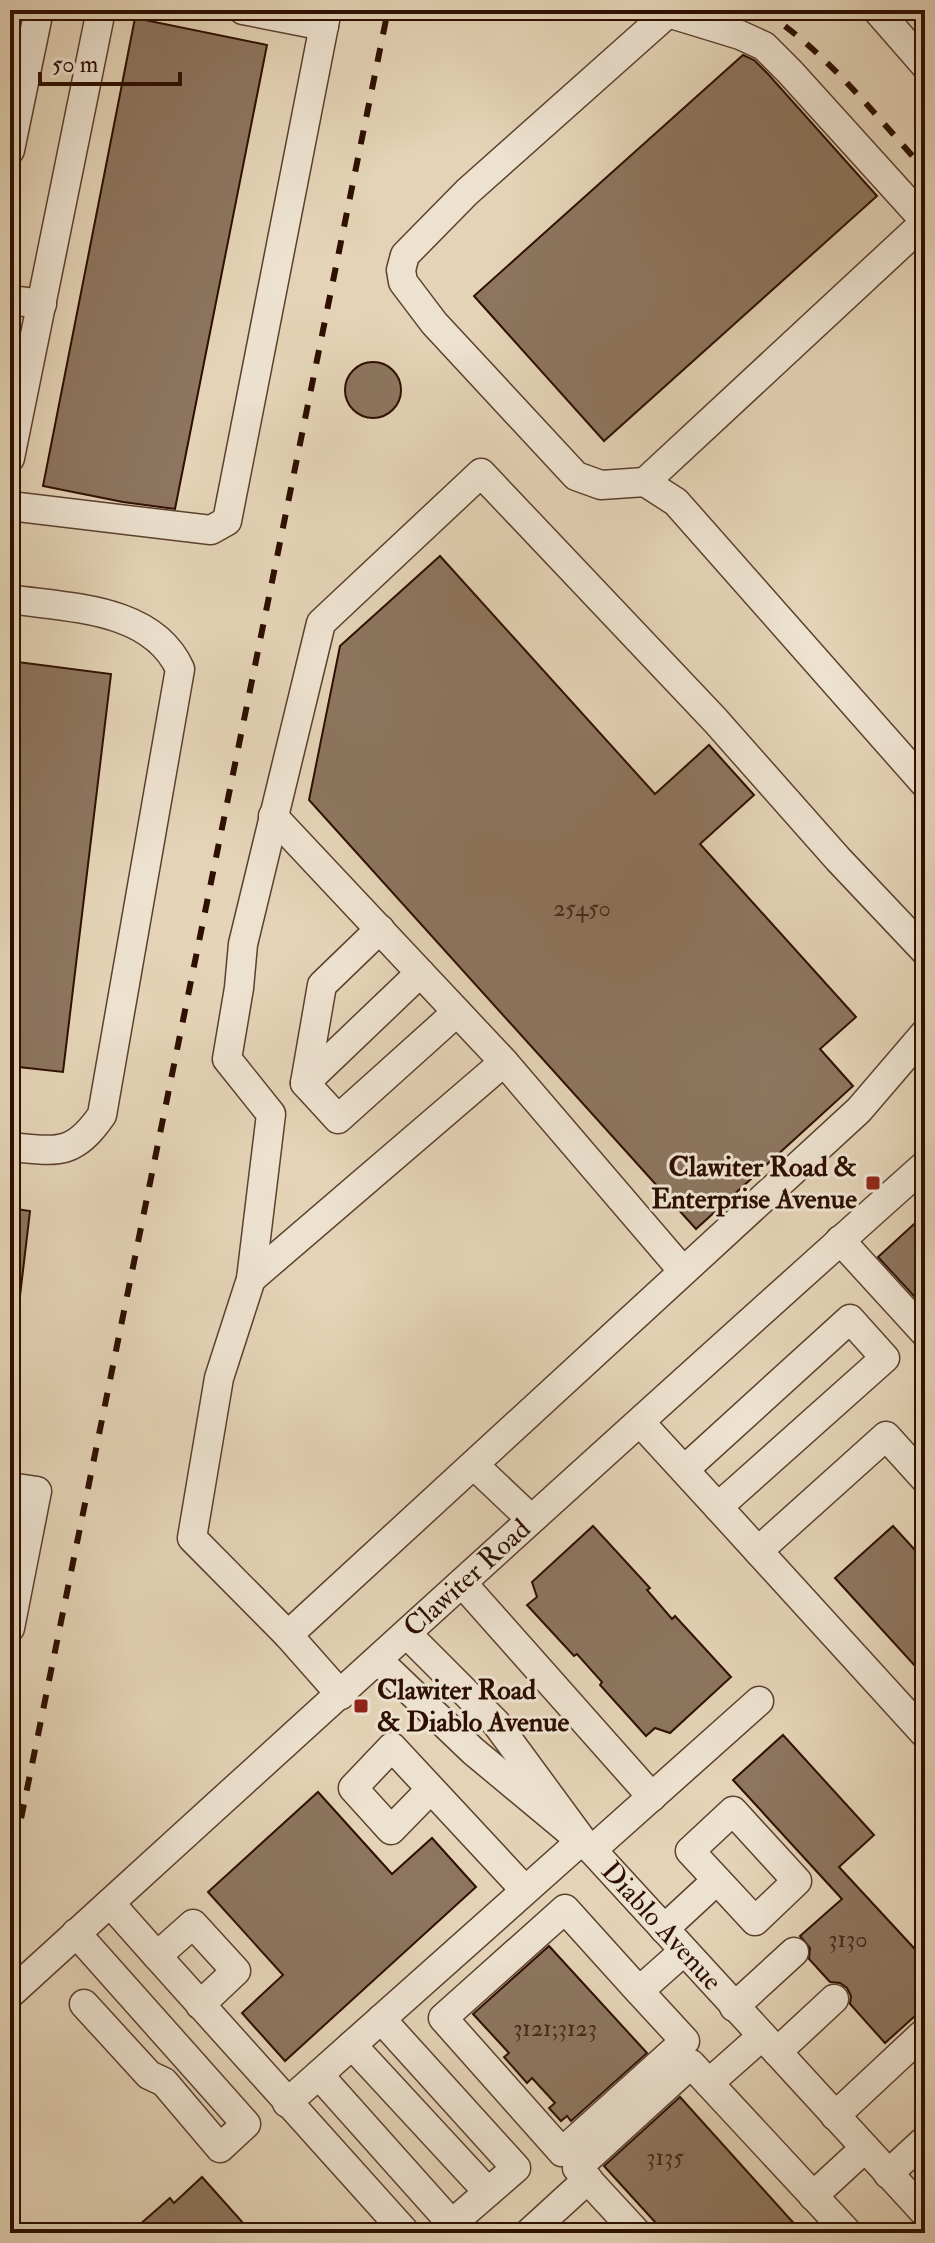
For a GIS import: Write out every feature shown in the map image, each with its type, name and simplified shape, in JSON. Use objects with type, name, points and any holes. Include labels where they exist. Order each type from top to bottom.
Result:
[{"type":"street","points":[[10,150],[39,10]]},
{"type":"street","points":[[10,458],[21,354],[42,304],[101,10]]},
{"type":"street","points":[[10,506],[211,530],[227,521],[326,18],[243,10]]},
{"type":"street","points":[[877,10],[925,65]]},
{"type":"street","points":[[645,482],[925,222],[764,46],[740,35],[668,13],[467,192],[405,255],[401,270],[403,282],[434,323],[576,476],[601,485],[645,482],[676,502],[925,784]]},
{"type":"street","points":[[10,300],[42,304]]},
{"type":"street","points":[[341,1695],[288,1635],[192,1538],[219,1378],[251,1279],[271,1114],[227,1059],[243,944],[321,623],[481,473],[715,720],[838,859],[925,951]]},
{"type":"street","points":[[10,599],[115,616],[142,628],[159,641],[173,655],[180,669],[102,1115],[78,1142],[56,1151],[10,1147]]},
{"type":"street","points":[[273,816],[504,1062],[683,1271]]},
{"type":"street","points":[[305,1083],[322,985],[380,929]]},
{"type":"street","points":[[305,1083],[420,973]]},
{"type":"street","points":[[305,1083],[338,1119],[457,1012]]},
{"type":"street","points":[[288,1635],[859,1110],[925,1033]]},
{"type":"street","points":[[251,1279],[504,1062]]},
{"type":"street","name":"Clawiter Road","points":[[10,1994],[925,1165]]},
{"type":"street","points":[[840,1240],[925,1333]]},
{"type":"street","points":[[684,1470],[850,1319],[885,1358],[718,1507]]},
{"type":"street","points":[[640,1422],[925,1734]]},
{"type":"street","points":[[758,1551],[886,1436],[925,1479]]},
{"type":"street","points":[[474,1465],[531,1519]]},
{"type":"street","points":[[10,1487],[37,1491],[10,1628]]},
{"type":"street","points":[[463,1584],[652,1797]]},
{"type":"street","points":[[407,1634],[496,1723],[587,1845]]},
{"type":"street","name":"Diablo Avenue","points":[[379,1661],[473,1751],[587,1845],[925,2213]]},
{"type":"street","points":[[287,2103],[525,1890],[652,1797],[759,1701]]},
{"type":"street","points":[[431,1789],[525,1890]]},
{"type":"street","points":[[664,1929],[717,1880]]},
{"type":"street","points":[[110,1903],[406,2233]]},
{"type":"street","points":[[565,1909],[639,1991],[685,2041],[562,2152],[443,2018],[565,1909]]},
{"type":"street","points":[[157,1956],[193,1924],[236,1971],[200,2005]]},
{"type":"street","points":[[76,1933],[246,2124],[220,2148],[164,2082],[149,2075],[84,2004]]},
{"type":"street","points":[[639,1991],[684,1951]]},
{"type":"street","points":[[734,2007],[794,1952]]},
{"type":"street","points":[[709,2083],[834,1999]]},
{"type":"street","points":[[319,2075],[446,2228],[516,2168],[381,2019]]},
{"type":"street","points":[[835,2116],[925,2032]]},
{"type":"street","points":[[352,2045],[488,2192]]},
{"type":"street","points":[[637,2233],[577,2168],[691,2064],[848,2233]]},
{"type":"street","points":[[888,2174],[925,2140]]},
{"type":"street","points":[[813,2196],[865,2148]]},
{"type":"street","points":[[529,2233],[588,2179]]},
{"type":"building","points":[[135,18],[267,45],[175,509],[43,486]]},
{"type":"building","points":[[743,55],[754,60],[768,74],[877,196],[604,441],[474,296]]},
{"type":"building","points":[[373,362],[392,371],[401,390],[392,409],[373,418],[354,409],[345,390],[354,371]]},
{"type":"building","points":[[440,556],[655,794],[709,745],[754,795],[700,844],[856,1017],[820,1049],[853,1086],[696,1229],[309,800],[340,646]]},
{"type":"building","points":[[10,661],[111,674],[63,1072],[10,1066]]},
{"type":"building","points":[[10,1208],[30,1211],[20,1296],[10,1295]]},
{"type":"building","points":[[925,1214],[925,1308],[878,1257]]},
{"type":"building","points":[[593,1526],[650,1588],[647,1590],[672,1619],[675,1616],[731,1677],[670,1733],[655,1728],[646,1736],[577,1654],[574,1656],[527,1605],[537,1597],[532,1582]]},
{"type":"building","points":[[893,1526],[925,1561],[925,1677],[835,1578]]},
{"type":"building","points":[[783,1735],[874,1835],[839,1867],[925,1960],[925,2007],[885,2043],[850,2004],[851,1996],[847,1988],[830,1982],[809,1959],[810,1948],[800,1936],[842,1899],[733,1780]]},
{"type":"building","points":[[318,1792],[392,1874],[432,1838],[476,1887],[285,2061],[242,2013],[283,1975],[208,1892]]},
{"type":"building","points":[[549,1946],[647,2053],[571,2121],[567,2116],[561,2121],[549,2108],[555,2103],[532,2078],[527,2083],[504,2057],[509,2053],[473,2014]]},
{"type":"building","points":[[680,2097],[803,2233],[665,2233],[604,2166]]},
{"type":"building","points":[[202,2177],[252,2233],[130,2233],[170,2198],[174,2203]]},
{"type":"railway","points":[[10,1873],[388,10]]},
{"type":"railway","points":[[762,10],[828,64],[925,170]]},
{"type":"place","name":"Clawiter Road & Enterprise Avenue","points":[[873,1183]]},
{"type":"place","name":"Clawiter Road & Diablo Avenue","points":[[361,1706]]}]
